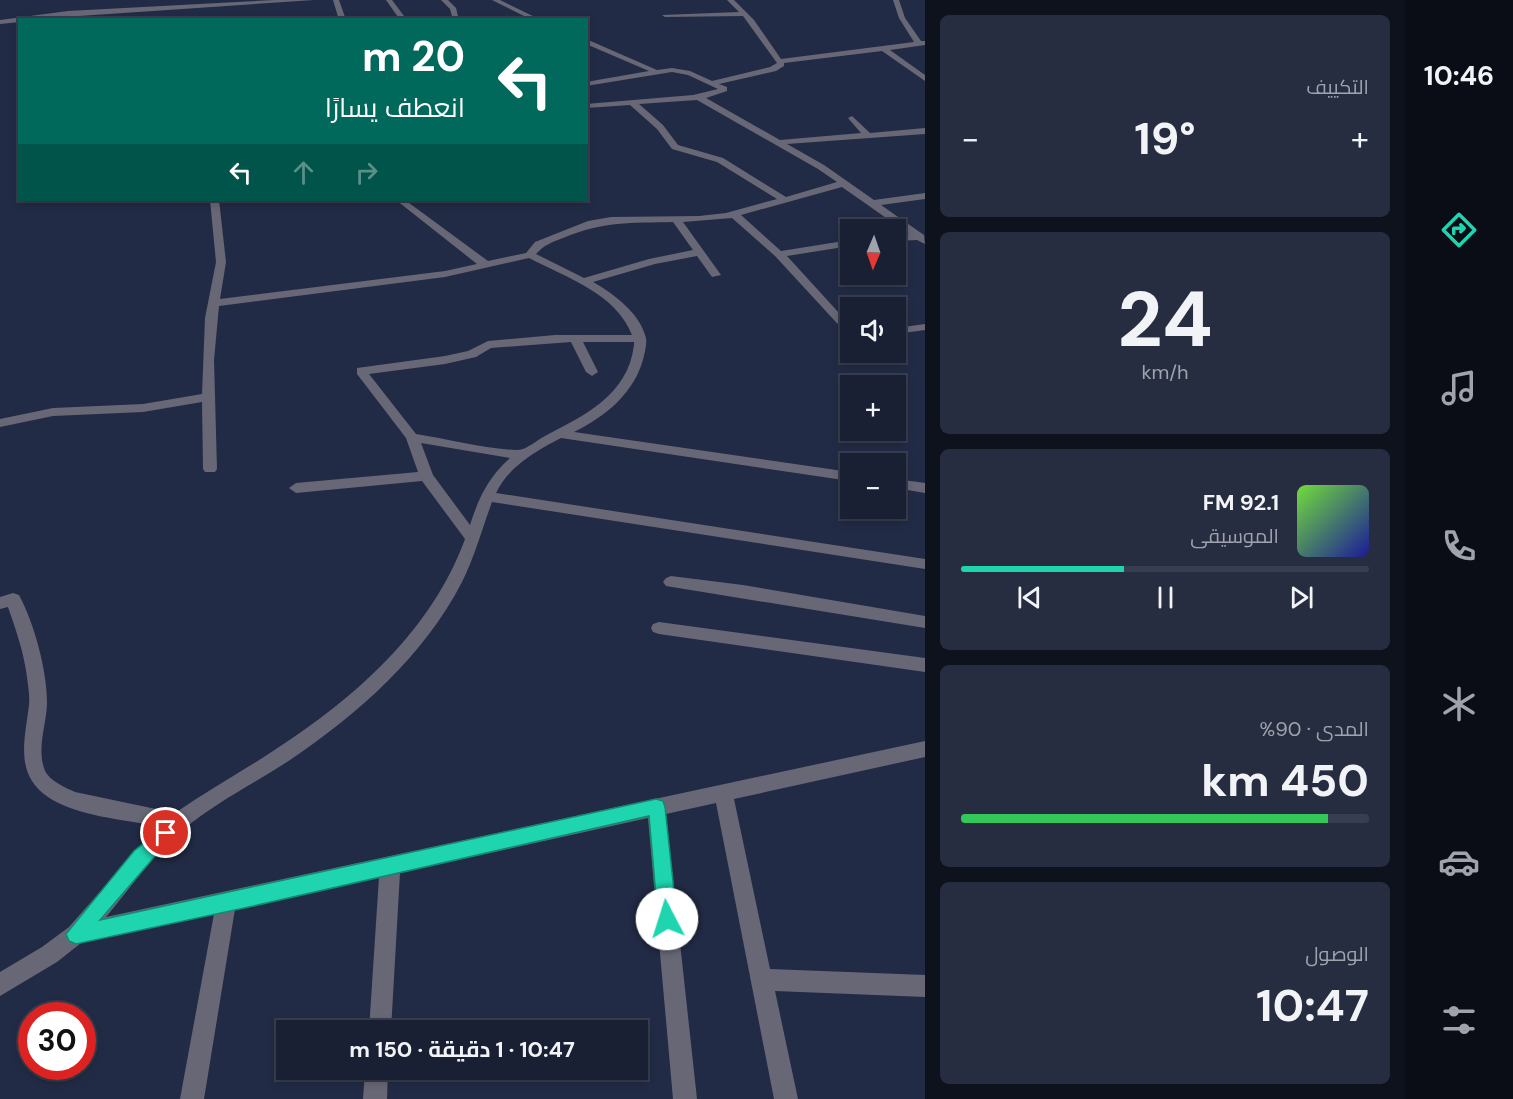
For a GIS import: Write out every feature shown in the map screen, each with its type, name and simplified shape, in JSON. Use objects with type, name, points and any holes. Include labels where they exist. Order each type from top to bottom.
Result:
[{"type":"street","points":[[34,18],[78,12],[311,0]]},
{"type":"street","points":[[336,0],[342,18]]},
{"type":"street","points":[[389,0],[403,18]]},
{"type":"street","points":[[444,0],[453,8],[456,18]]},
{"type":"street","points":[[495,0],[534,18]]},
{"type":"street","points":[[730,0],[744,14],[780,61]]},
{"type":"street","points":[[896,0],[902,18],[922,43]]},
{"type":"street","points":[[665,15],[744,14]]},
{"type":"street","points":[[0,22],[18,20]]},
{"type":"street","points":[[588,42],[654,71]]},
{"type":"street","points":[[780,61],[922,43]]},
{"type":"street","points":[[883,48],[923,75]]},
{"type":"street","points":[[712,83],[773,69],[778,67],[780,61]]},
{"type":"street","points":[[588,84],[654,71],[682,70],[724,91],[696,96],[588,106]]},
{"type":"street","points":[[696,96],[782,142],[845,183],[923,239]]},
{"type":"street","points":[[632,102],[660,127],[675,147],[720,160],[783,199]]},
{"type":"street","points":[[852,118],[867,135]]},
{"type":"street","points":[[782,142],[925,131]]},
{"type":"street","points":[[530,255],[538,244],[588,224],[611,220],[676,220],[735,215],[783,199],[845,183]]},
{"type":"street","points":[[874,203],[925,196]]},
{"type":"street","points":[[210,469],[208,360],[214,303],[222,262],[214,201]]},
{"type":"street","points":[[401,201],[486,265]]},
{"type":"street","points":[[735,215],[779,254],[840,320]]},
{"type":"street","points":[[676,220],[716,275]]},
{"type":"street","points":[[906,238],[923,239]]},
{"type":"street","points":[[779,254],[840,245]]},
{"type":"street","points":[[582,282],[653,261],[699,252]]},
{"type":"street","points":[[0,985],[76,934],[140,857],[178,822],[297,745],[352,705],[396,663],[435,612],[456,579],[473,539],[486,496],[501,474],[519,455],[591,419],[615,401],[629,381],[637,360],[640,338],[632,319],[616,301],[530,255],[445,274],[214,303]]},
{"type":"street","points":[[906,330],[925,327]]},
{"type":"street","points":[[473,539],[426,476],[412,437],[360,371],[445,360],[472,354],[488,345],[575,339],[640,338]]},
{"type":"street","points":[[575,339],[592,372]]},
{"type":"street","points":[[0,423],[53,412],[144,408],[209,397]]},
{"type":"street","points":[[560,434],[840,476]]},
{"type":"street","points":[[412,437],[519,455]]},
{"type":"street","points":[[296,488],[426,476]]},
{"type":"street","points":[[906,485],[925,488]]},
{"type":"street","points":[[486,496],[925,564]]},
{"type":"street","points":[[671,582],[743,591],[925,622]]},
{"type":"street","points":[[0,603],[13,599],[30,647],[38,702],[32,745],[37,776],[54,791],[72,800],[178,822]]},
{"type":"street","points":[[659,628],[925,665]]},
{"type":"street","points":[[76,934],[226,904],[925,749]]},
{"type":"street","points":[[723,792],[786,1099]]},
{"type":"street","points":[[656,807],[685,1099]]},
{"type":"street","points":[[381,1020],[390,867]]},
{"type":"street","points":[[192,1099],[226,904]]},
{"type":"street","points":[[762,980],[925,986]]},
{"type":"street","points":[[375,1099],[376,1080]]},
{"type":"route","points":[[166,833],[140,857],[76,934],[249,898],[656,807],[667,919]]}]
